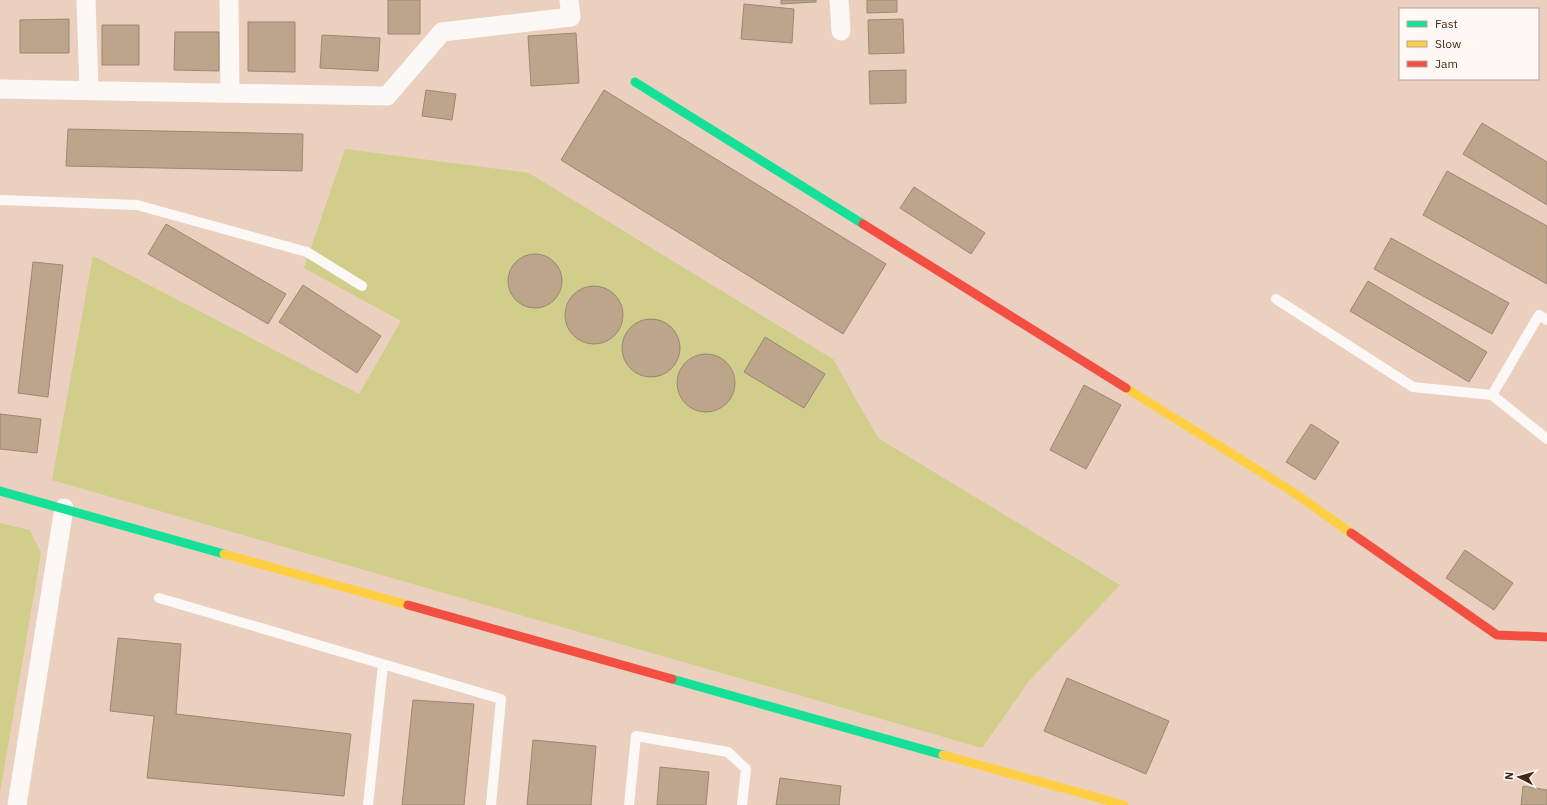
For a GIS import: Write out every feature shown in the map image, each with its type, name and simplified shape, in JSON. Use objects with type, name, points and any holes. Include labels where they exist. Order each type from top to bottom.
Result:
[{"type":"street","points":[[86,0],[89,90]]},
{"type":"street","points":[[229,0],[230,92]]},
{"type":"street","points":[[839,0],[841,31]]},
{"type":"street","points":[[0,89],[387,96],[442,32],[570,8]]},
{"type":"street","points":[[635,82],[1293,492],[1497,635],[1547,636]]},
{"type":"street","points":[[0,491],[1124,805]]},
{"type":"street","points":[[17,805],[64,508]]},
{"type":"lane","points":[[0,200],[137,205],[307,252],[362,286]]},
{"type":"lane","points":[[1276,299],[1413,387],[1492,395],[1547,439]]},
{"type":"lane","points":[[1492,395],[1539,315],[1547,320]]},
{"type":"lane","points":[[159,598],[501,699],[491,805]]},
{"type":"lane","points":[[368,805],[383,664]]},
{"type":"lane","points":[[629,805],[636,736],[728,752],[746,769],[742,805]]},
{"type":"shaded area","points":[[345,149],[529,173],[833,359],[878,438],[1120,585],[1029,681],[982,748],[52,480],[93,256],[359,394],[401,321],[304,268]]},
{"type":"shaded area","points":[[0,523],[30,530],[41,553],[0,793]]},
{"type":"building","points":[[388,0],[420,0],[420,34],[388,34]]},
{"type":"building","points":[[781,0],[816,0],[816,2],[781,4]]},
{"type":"building","points":[[867,0],[897,0],[897,12],[867,13]]},
{"type":"building","points":[[744,4],[794,9],[792,43],[741,39]]},
{"type":"building","points":[[69,19],[69,53],[20,53],[20,20]]},
{"type":"building","points":[[903,19],[904,53],[869,54],[868,20]]},
{"type":"building","points":[[248,22],[295,22],[295,72],[248,71]]},
{"type":"building","points":[[102,25],[139,25],[139,65],[102,65]]},
{"type":"building","points":[[175,32],[219,32],[219,71],[174,70]]},
{"type":"building","points":[[576,33],[579,83],[531,86],[528,36]]},
{"type":"building","points":[[322,35],[380,38],[378,71],[320,68]]},
{"type":"building","points":[[906,70],[906,103],[870,104],[869,71]]},
{"type":"building","points":[[426,90],[456,94],[452,120],[422,116]]},
{"type":"building","points":[[604,90],[886,264],[843,334],[561,160]]},
{"type":"building","points":[[1482,123],[1547,162],[1547,205],[1463,154]]},
{"type":"building","points":[[68,129],[303,134],[302,171],[66,166]]},
{"type":"building","points":[[1447,171],[1547,226],[1547,284],[1423,215]]},
{"type":"building","points":[[914,187],[985,233],[971,254],[900,208]]},
{"type":"building","points":[[166,224],[286,294],[268,324],[148,254]]},
{"type":"building","points":[[1391,238],[1509,303],[1492,334],[1374,269]]},
{"type":"building","points":[[530,254],[540,254],[550,258],[558,266],[562,276],[562,286],[558,296],[550,304],[540,308],[530,308],[520,304],[512,296],[508,286],[508,276],[512,266],[520,258]]},
{"type":"building","points":[[33,262],[63,265],[48,397],[18,393]]},
{"type":"building","points":[[1368,281],[1487,352],[1469,382],[1350,311]]},
{"type":"building","points":[[303,285],[381,336],[357,373],[279,322]]},
{"type":"building","points":[[594,286],[605,288],[618,299],[621,304],[623,315],[621,326],[610,339],[605,342],[594,344],[583,342],[570,331],[567,326],[565,315],[567,304],[578,291],[583,288]]},
{"type":"building","points":[[651,319],[662,321],[675,332],[678,337],[680,348],[678,359],[667,372],[662,375],[651,377],[640,375],[627,364],[624,359],[622,348],[624,337],[635,324],[640,321]]},
{"type":"building","points":[[765,337],[825,374],[804,408],[744,372]]},
{"type":"building","points":[[706,354],[722,359],[730,367],[735,383],[730,399],[722,407],[706,412],[690,407],[682,399],[677,383],[682,367],[690,359]]},
{"type":"building","points":[[1084,385],[1121,405],[1086,469],[1050,450]]},
{"type":"building","points":[[0,414],[41,419],[37,453],[0,449]]},
{"type":"building","points":[[1311,424],[1339,442],[1315,480],[1286,462]]},
{"type":"building","points":[[1465,550],[1513,583],[1494,610],[1446,578]]},
{"type":"building","points":[[118,638],[181,644],[176,714],[351,734],[344,796],[147,778],[154,716],[110,711]]},
{"type":"building","points":[[1067,678],[1169,721],[1146,774],[1044,731]]},
{"type":"building","points":[[413,700],[474,704],[464,805],[402,805]]},
{"type":"building","points":[[533,740],[596,746],[591,805],[527,805]]},
{"type":"building","points":[[660,767],[709,772],[706,805],[657,805]]},
{"type":"building","points":[[780,778],[841,786],[839,805],[776,805]]},
{"type":"building","points":[[1523,786],[1547,790],[1547,805],[1521,805]]},
{"type":"traffic: fast","points":[[635,82],[863,224]]},
{"type":"traffic: fast","points":[[0,491],[224,554]]},
{"type":"traffic: fast","points":[[672,679],[943,755]]},
{"type":"traffic: slow","points":[[1126,388],[1293,492],[1351,533]]},
{"type":"traffic: slow","points":[[224,554],[408,605]]},
{"type":"traffic: slow","points":[[943,755],[1124,805]]},
{"type":"traffic: jam","points":[[863,224],[1126,388]]},
{"type":"traffic: jam","points":[[1351,533],[1497,635],[1547,637]]},
{"type":"traffic: jam","points":[[408,605],[672,679]]}]
